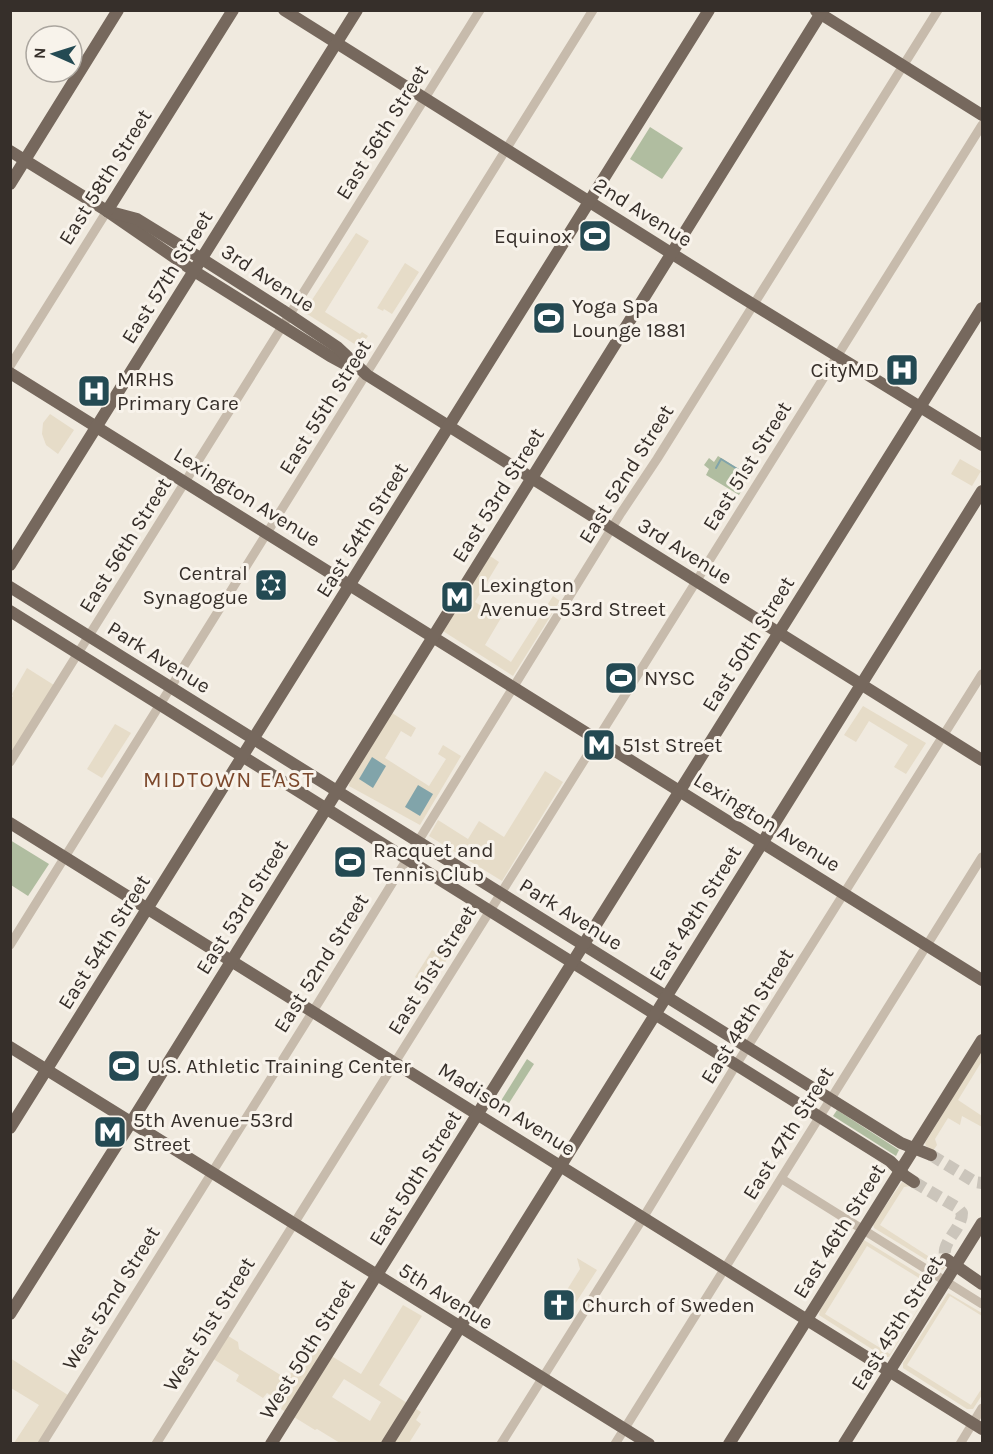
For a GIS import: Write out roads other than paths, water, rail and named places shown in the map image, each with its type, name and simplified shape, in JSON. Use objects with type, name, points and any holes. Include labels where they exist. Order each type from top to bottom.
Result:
[{"type":"main road","points":[[10,184],[118,10]]},
{"type":"main road","name":"East 58th Street","points":[[107,211],[233,10]]},
{"type":"main road","name":"2nd Avenue","points":[[284,10],[672,254],[982,445]]},
{"type":"main road","name":"East 57th Street","points":[[10,565],[357,10]]},
{"type":"main road","name":"East 54th Street","points":[[10,1128],[709,10]]},
{"type":"main road","points":[[820,12],[982,115]]},
{"type":"main road","name":"East 53rd Street","points":[[10,1314],[672,254],[820,12]]},
{"type":"main road","name":"3rd Avenue","points":[[10,151],[107,211],[194,271],[330,356],[367,375],[982,760]]},
{"type":"main road","name":"3rd Avenue","points":[[107,211],[137,219],[290,314],[337,347],[367,375]]},
{"type":"main road","points":[[159,233],[174,258]]},
{"type":"main road","name":"East 50th Street","points":[[377,1275],[982,308]]},
{"type":"main road","name":"Lexington Avenue","points":[[10,373],[982,980]]},
{"type":"main road","name":"East 49th Street","points":[[387,1443],[982,491]]},
{"type":"main road","name":"Park Avenue","points":[[10,587],[830,1099],[902,1143],[931,1155]]},
{"type":"main road","name":"Park Avenue","points":[[10,611],[819,1116],[890,1161],[914,1182]]},
{"type":"main road","name":"Madison Avenue","points":[[10,822],[978,1426]]},
{"type":"main road","name":"East 46th Street","points":[[729,1443],[982,1040]]},
{"type":"main road","name":"5th Avenue","points":[[10,1047],[649,1443]]},
{"type":"main road","name":"East 45th Street","points":[[844,1443],[982,1223]]},
{"type":"main road","points":[[946,1259],[982,1284]]},
{"type":"main road","name":"West 50th Street","points":[[271,1443],[377,1275]]},
{"type":"street","name":"East 56th Street","points":[[10,762],[480,10]]},
{"type":"street","name":"East 55th Street","points":[[10,945],[593,10]]},
{"type":"street","name":"East 52nd Street","points":[[212,1172],[612,528],[938,10]]},
{"type":"street","name":"East 51st Street","points":[[294,1223],[982,125]]},
{"type":"street","name":"East 58th Street","points":[[10,366],[107,211]]},
{"type":"street","name":"East 48th Street","points":[[501,1443],[982,674]]},
{"type":"street","name":"East 47th Street","points":[[615,1443],[982,858]]},
{"type":"street","name":"West 52nd Street","points":[[42,1443],[212,1172]]},
{"type":"street","points":[[782,1179],[982,1304]]},
{"type":"street","name":"West 51st Street","points":[[156,1443],[294,1223]]},
{"type":"street","points":[[960,1443],[978,1426],[982,1408]]},
{"type":"water","points":[[372,757],[386,766],[373,788],[359,779]]},
{"type":"water","points":[[418,785],[433,794],[420,816],[405,807]]},
{"type":"waterway","points":[[716,468],[721,459],[747,475],[746,477]]},
{"type":"tunnel","points":[[931,1155],[975,1182],[982,1183]]},
{"type":"tunnel","points":[[914,1182],[958,1208],[962,1213],[959,1225],[946,1247],[946,1259]]},
{"type":"place","name":"Equinox","points":[[595,236]]},
{"type":"place","name":"Yoga Spa Lounge 1881","points":[[549,318]]},
{"type":"place","name":"CityMD","points":[[902,370]]},
{"type":"place","name":"MRHS Primary Care","points":[[94,391]]},
{"type":"place","name":"Central Synagogue","points":[[271,585]]},
{"type":"place","name":"Lexington Avenue–53rd Street","points":[[457,597]]},
{"type":"place","name":"NYSC","points":[[621,678]]},
{"type":"place","name":"51st Street","points":[[599,745]]},
{"type":"place","name":"Racquet and Tennis Club","points":[[350,862]]},
{"type":"place","name":"U.S. Athletic Training Center","points":[[124,1066]]},
{"type":"place","name":"5th Avenue–53rd Street","points":[[110,1132]]},
{"type":"place","name":"Church of Sweden","points":[[559,1305]]},
{"type":"district","name":"MIDTOWN EAST","points":[[229,779]]}]
